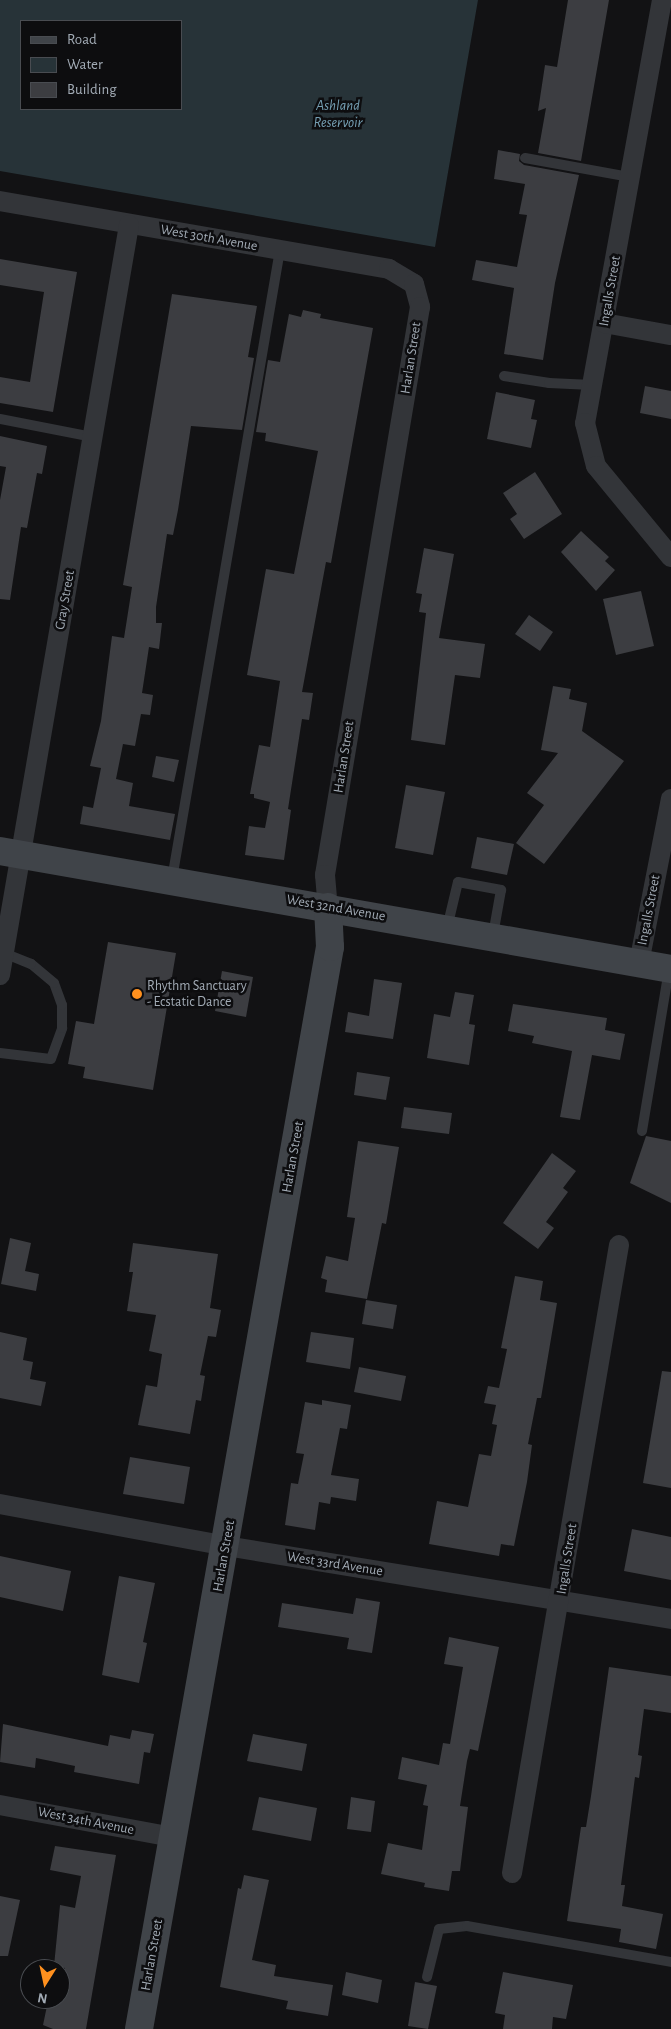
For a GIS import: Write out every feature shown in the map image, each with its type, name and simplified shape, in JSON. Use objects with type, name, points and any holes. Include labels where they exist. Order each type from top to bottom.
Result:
[{"type":"street","name":"Ingalls Street","points":[[662,0],[586,423],[596,466],[671,557]]},
{"type":"street","name":"West 30th Avenue","points":[[0,201],[389,269],[414,284]]},
{"type":"street","name":"Gray Street","points":[[0,975],[4,953],[11,853],[93,437],[129,225]]},
{"type":"street","name":"Harlan Street","points":[[139,2029],[226,1546],[330,947],[325,875],[420,307],[414,284]]},
{"type":"street","points":[[604,323],[671,336]]},
{"type":"street","name":"Ingalls Street","points":[[639,963],[671,799]]},
{"type":"street","name":"West 32nd Avenue","points":[[11,853],[670,968]]},
{"type":"street","name":"Ingalls Street","points":[[512,1873],[560,1601],[619,1245]]},
{"type":"street","name":"West 33rd Avenue","points":[[0,1504],[226,1546],[671,1619]]},
{"type":"street","name":"West 34th Avenue","points":[[0,1805],[173,1837]]},
{"type":"lane","points":[[525,158],[630,177]]},
{"type":"lane","points":[[172,880],[280,250]]},
{"type":"lane","points":[[504,376],[549,383],[592,385]]},
{"type":"lane","points":[[0,419],[93,437]]},
{"type":"lane","points":[[447,928],[458,882],[500,890],[492,936]]},
{"type":"lane","points":[[0,1053],[51,1059],[62,1028],[62,1005],[54,983],[31,964],[4,953]]},
{"type":"lane","points":[[642,1131],[670,968]]},
{"type":"lane","points":[[427,1977],[439,1929],[467,1926],[671,1962]]},
{"type":"water","name":"Ashland Reservoir","points":[[0,0],[478,0],[435,247],[0,171]]},
{"type":"building","points":[[568,0],[609,0],[581,161],[538,153],[546,108],[538,111],[545,65],[557,67]]},
{"type":"building","points":[[498,150],[520,154],[519,161],[524,165],[579,175],[555,283],[543,360],[504,354],[514,288],[472,280],[476,260],[517,267],[527,215],[519,214],[525,184],[494,179]]},
{"type":"building","points":[[0,259],[77,272],[53,412],[0,403],[0,377],[30,382],[44,292],[0,285]]},
{"type":"building","points":[[172,294],[257,306],[248,357],[254,358],[242,430],[191,426],[178,510],[173,535],[167,534],[156,607],[156,623],[162,623],[159,649],[149,647],[142,693],[153,695],[150,715],[141,714],[135,746],[123,744],[116,779],[133,783],[129,806],[175,814],[170,840],[80,824],[83,806],[93,808],[101,768],[90,766],[101,721],[112,636],[124,638],[132,587],[123,585]]},
{"type":"building","points":[[303,310],[321,314],[320,318],[373,328],[331,563],[326,562],[302,692],[313,693],[309,720],[302,719],[288,809],[291,810],[284,860],[245,855],[249,826],[265,828],[270,802],[254,798],[254,794],[250,794],[259,745],[270,747],[280,681],[247,675],[266,569],[294,574],[318,451],[265,441],[266,433],[256,432],[268,360],[280,362],[289,314],[301,317]]},
{"type":"building","points":[[645,386],[671,391],[671,419],[640,413]]},
{"type":"building","points":[[496,392],[535,400],[531,419],[537,420],[531,448],[487,439]]},
{"type":"building","points":[[0,436],[47,446],[42,474],[37,473],[27,528],[21,527],[10,600],[0,599],[0,500],[6,467],[0,466]]},
{"type":"building","points":[[535,472],[562,514],[524,539],[510,519],[517,514],[503,493]]},
{"type":"building","points":[[581,531],[609,557],[605,561],[615,570],[596,591],[561,552]]},
{"type":"building","points":[[424,548],[454,554],[439,638],[485,644],[480,678],[455,675],[445,745],[411,740],[426,613],[419,612],[422,594],[416,593]]},
{"type":"building","points":[[641,591],[654,646],[616,655],[603,599]]},
{"type":"building","points":[[529,615],[553,632],[540,651],[515,634]]},
{"type":"building","points":[[553,686],[571,689],[569,699],[587,703],[582,731],[624,761],[544,864],[516,843],[544,805],[527,793],[558,753],[541,750]]},
{"type":"building","points":[[156,756],[179,760],[174,782],[152,777]]},
{"type":"building","points":[[406,785],[445,792],[433,855],[395,848]]},
{"type":"building","points":[[477,837],[514,844],[507,875],[471,868]]},
{"type":"building","points":[[108,942],[176,953],[153,1090],[83,1078],[85,1067],[68,1064],[76,1021],[94,1024]]},
{"type":"building","points":[[222,971],[253,977],[246,1017],[215,1011]]},
{"type":"building","points":[[374,979],[402,983],[393,1039],[345,1032],[348,1012],[369,1016]]},
{"type":"building","points":[[455,992],[474,995],[469,1024],[475,1025],[469,1065],[427,1058],[434,1014],[450,1017]]},
{"type":"building","points":[[513,1004],[607,1018],[605,1030],[625,1034],[620,1060],[592,1055],[580,1120],[560,1117],[572,1051],[532,1043],[534,1036],[508,1031]]},
{"type":"building","points":[[357,1072],[390,1077],[386,1100],[354,1095]]},
{"type":"building","points":[[404,1107],[452,1113],[449,1134],[401,1128]]},
{"type":"building","points":[[646,1136],[671,1141],[671,1203],[630,1183]]},
{"type":"building","points":[[358,1141],[399,1147],[386,1224],[382,1223],[367,1299],[325,1292],[327,1280],[321,1278],[326,1256],[348,1261],[355,1218],[347,1217]]},
{"type":"building","points":[[552,1153],[576,1171],[563,1188],[568,1192],[546,1222],[554,1228],[538,1249],[503,1223]]},
{"type":"building","points":[[10,1238],[31,1243],[25,1271],[39,1274],[36,1291],[1,1284]]},
{"type":"building","points":[[133,1243],[218,1254],[210,1308],[221,1310],[216,1337],[208,1336],[200,1375],[205,1376],[201,1401],[196,1400],[190,1434],[138,1425],[146,1385],[157,1387],[162,1354],[149,1351],[156,1315],[127,1311],[133,1272],[129,1272]]},
{"type":"building","points":[[515,1276],[543,1281],[540,1300],[557,1303],[541,1398],[537,1398],[528,1444],[532,1445],[527,1482],[514,1546],[501,1544],[499,1556],[429,1544],[437,1501],[468,1507],[479,1454],[491,1456],[497,1425],[492,1424],[496,1405],[484,1403],[488,1386],[499,1388],[507,1349],[501,1348]]},
{"type":"building","points":[[366,1300],[397,1305],[393,1329],[362,1324]]},
{"type":"building","points":[[0,1332],[27,1338],[23,1360],[33,1362],[30,1379],[46,1382],[41,1406],[0,1398]]},
{"type":"building","points":[[311,1332],[354,1338],[350,1369],[306,1362]]},
{"type":"building","points":[[359,1367],[406,1376],[401,1401],[354,1392]]},
{"type":"building","points":[[662,1371],[671,1372],[671,1488],[643,1483]]},
{"type":"building","points":[[322,1400],[351,1405],[347,1429],[340,1428],[331,1475],[359,1479],[356,1501],[331,1497],[330,1504],[319,1502],[315,1530],[285,1525],[291,1483],[298,1484],[304,1454],[296,1453],[305,1402],[322,1405]]},
{"type":"building","points":[[130,1457],[190,1467],[184,1504],[123,1494]]},
{"type":"building","points":[[632,1529],[671,1537],[671,1580],[624,1571]]},
{"type":"building","points":[[0,1556],[71,1571],[63,1611],[0,1597]]},
{"type":"building","points":[[119,1576],[155,1583],[143,1642],[147,1643],[139,1683],[102,1675]]},
{"type":"building","points":[[356,1598],[380,1602],[372,1653],[347,1649],[349,1638],[278,1627],[282,1603],[353,1614]]},
{"type":"building","points":[[449,1637],[499,1647],[478,1751],[470,1749],[467,1761],[460,1806],[468,1807],[460,1871],[452,1871],[449,1891],[424,1887],[425,1883],[381,1874],[388,1843],[422,1850],[428,1806],[423,1805],[427,1785],[398,1779],[402,1757],[439,1765],[443,1743],[450,1744],[463,1667],[444,1664]]},
{"type":"building","points":[[609,1667],[671,1676],[671,1713],[644,1709],[638,1755],[642,1756],[639,1778],[635,1777],[621,1885],[625,1885],[622,1906],[663,1914],[656,1949],[619,1942],[621,1929],[567,1921],[581,1827],[586,1827]]},
{"type":"building","points":[[3,1724],[108,1746],[110,1735],[130,1739],[132,1730],[154,1734],[150,1753],[144,1752],[139,1784],[74,1772],[75,1766],[36,1758],[35,1768],[0,1762]]},
{"type":"building","points":[[253,1734],[307,1744],[302,1771],[247,1761]]},
{"type":"building","points":[[259,1797],[317,1808],[311,1841],[252,1830]]},
{"type":"building","points":[[351,1797],[375,1801],[371,1832],[347,1829]]},
{"type":"building","points":[[55,1846],[116,1855],[86,2029],[53,2029],[43,2025],[46,2009],[70,2009],[70,1959],[55,1959],[60,1905],[75,1908],[81,1876],[50,1870]]},
{"type":"building","points":[[244,1875],[269,1880],[252,1960],[276,1965],[274,1976],[333,1985],[328,2016],[286,2009],[288,2001],[220,1987],[238,1888],[241,1889]]},
{"type":"building","points":[[0,1896],[20,1900],[8,1956],[0,1956]]},
{"type":"building","points":[[346,1972],[382,1980],[378,2003],[342,1995]]},
{"type":"building","points":[[503,1972],[573,1985],[566,2019],[553,2017],[552,2029],[503,2029],[505,2015],[495,2013]]},
{"type":"building","points":[[415,1982],[437,1986],[428,2029],[408,2026]]},
{"type":"place","name":"Rhythm Sanctuary - Ecstatic Dance","points":[[137,994]]}]
